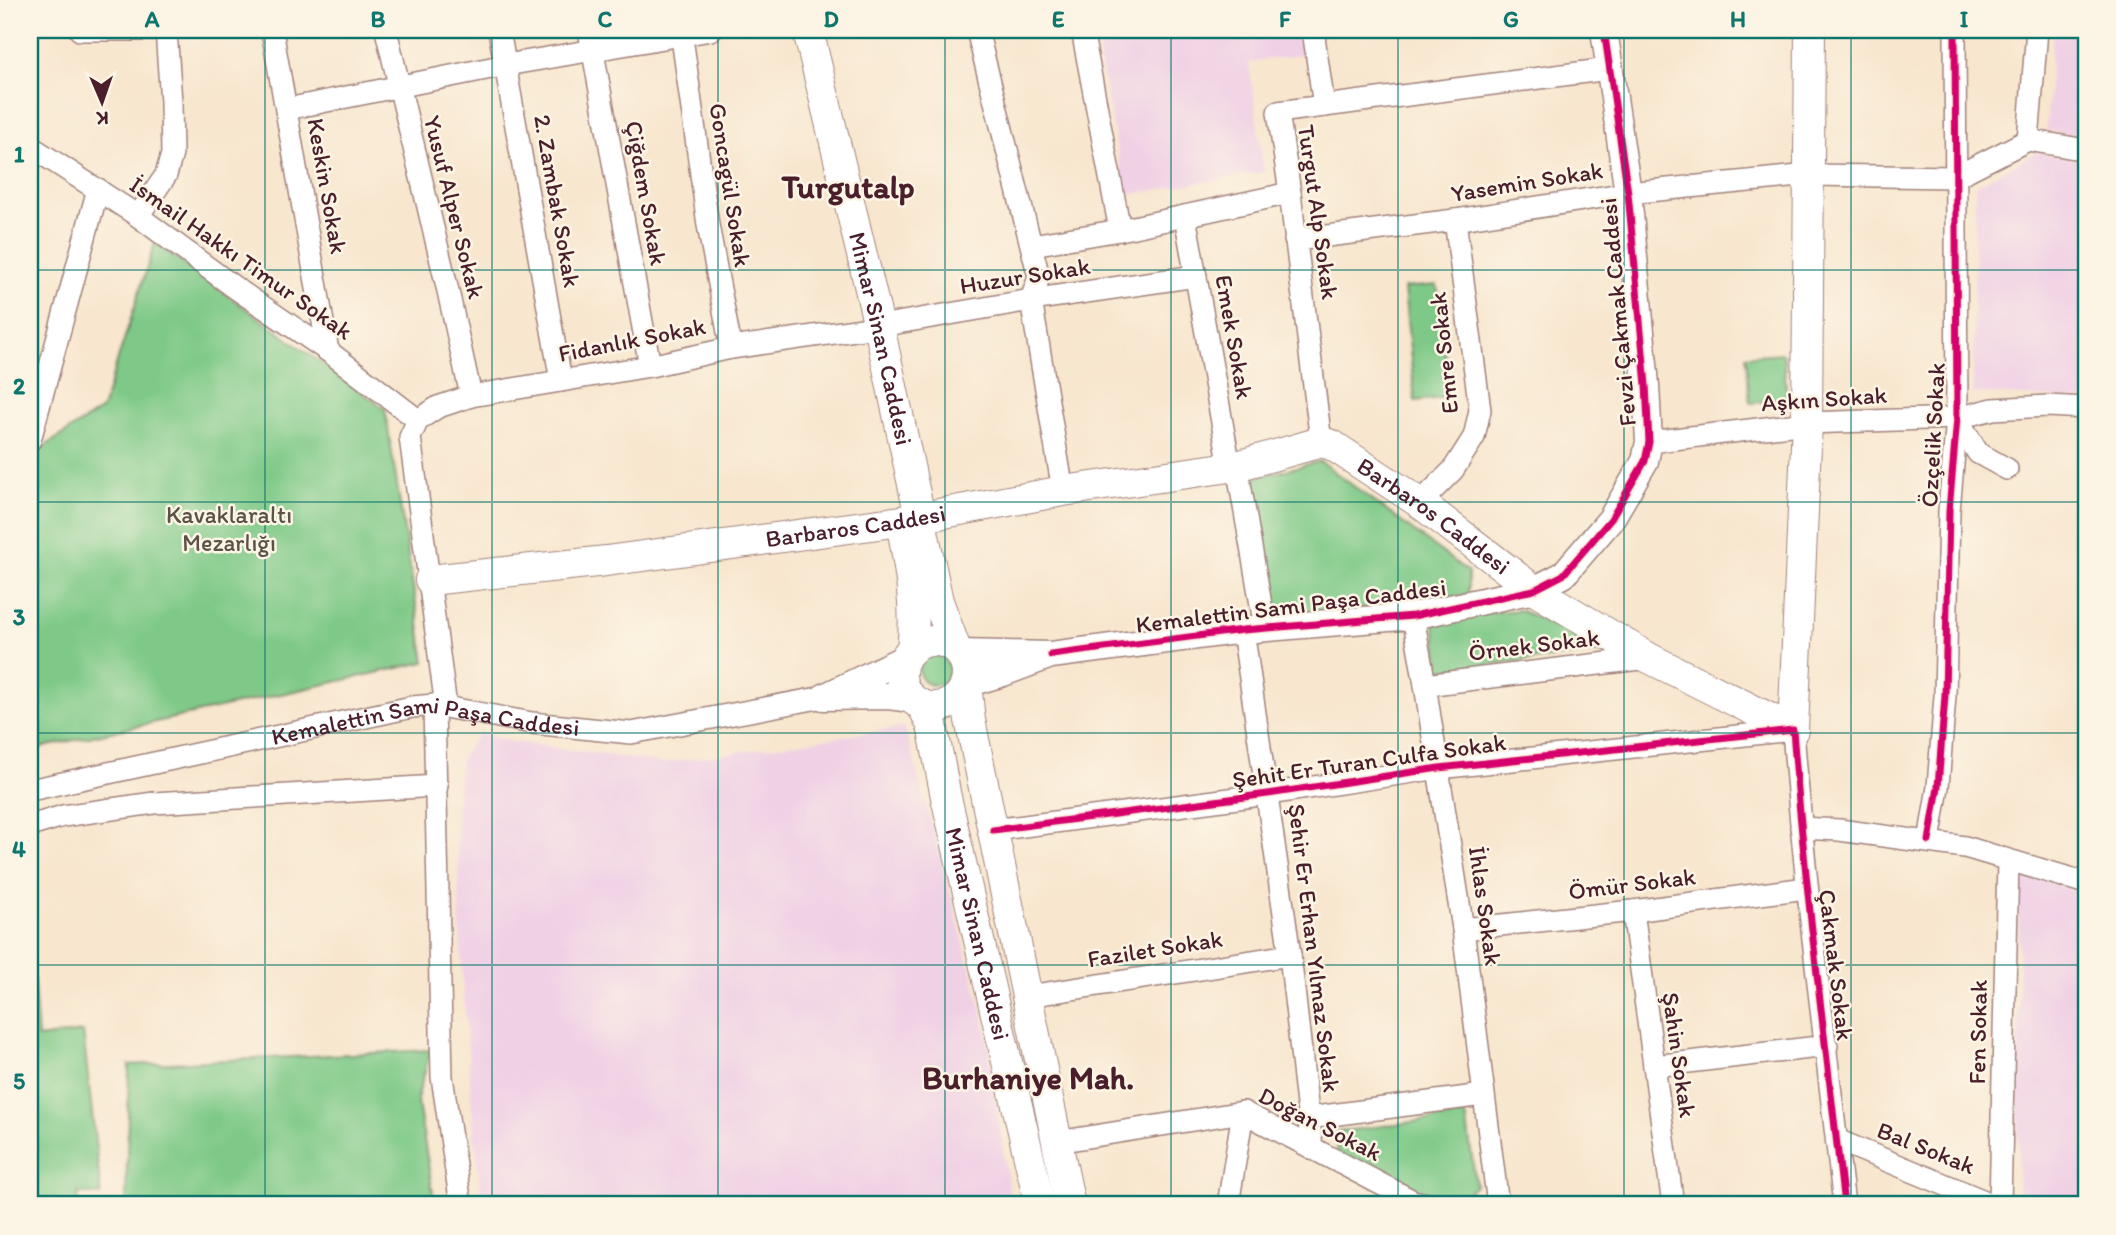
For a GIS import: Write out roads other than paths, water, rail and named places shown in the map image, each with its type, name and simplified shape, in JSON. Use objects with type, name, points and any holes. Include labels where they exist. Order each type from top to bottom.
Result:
[{"type":"main road","name":"Mimar Sinan Caddesi","points":[[789,30],[871,328]]},
{"type":"main road","name":"Mimar Sinan Caddesi","points":[[808,30],[910,519],[937,601],[958,650]]},
{"type":"main road","points":[[1793,730],[1807,423],[1810,30]]},
{"type":"main road","name":"Barbaros Caddesi","points":[[430,580],[606,561],[910,519],[1063,491],[1234,466],[1321,442],[1332,445],[1420,503],[1534,590],[1649,658],[1793,730]]},
{"type":"main road","name":"Mimar Sinan Caddesi","points":[[908,654],[915,616],[908,560],[910,519]]},
{"type":"main road","points":[[933,640],[944,642],[958,650],[966,663],[968,673],[962,694],[954,701],[933,707],[917,702],[905,690],[901,669],[908,654],[922,643],[933,640]]},
{"type":"main road","name":"Mimar Sinan Caddesi","points":[[966,684],[970,720],[1070,1205]]},
{"type":"main road","name":"Mimar Sinan Caddesi","points":[[917,702],[932,725],[946,797],[1040,1205]]},
{"type":"street","points":[[80,30],[149,30]]},
{"type":"street","points":[[138,216],[166,175],[172,154],[166,30]]},
{"type":"street","name":"Keskin Sokak","points":[[272,30],[328,351]]},
{"type":"street","name":"Yusuf Alper Sokak","points":[[386,30],[471,396]]},
{"type":"street","name":"2. Zambak Sokak","points":[[499,30],[561,381]]},
{"type":"street","name":"Çiğdem Sokak","points":[[589,30],[650,366]]},
{"type":"street","points":[[287,109],[681,32],[711,30]]},
{"type":"street","points":[[977,30],[1039,276],[1031,300],[1063,491]]},
{"type":"street","points":[[1082,30],[1120,230]]},
{"type":"street","name":"Turgut Alp Sokak","points":[[1313,30],[1324,106],[1278,112],[1321,442]]},
{"type":"street","name":"Fevzi Çakmak Caddesi","points":[[1534,590],[1563,575],[1611,519],[1645,461],[1649,442],[1628,193],[1604,30]]},
{"type":"street","name":"Özçelik Sokak","points":[[1929,841],[1938,787],[1945,696],[1948,511],[1957,418],[1955,30]]},
{"type":"street","points":[[2028,140],[2037,30]]},
{"type":"street","name":"Goncagül Sokak","points":[[681,32],[708,225],[731,348]]},
{"type":"street","points":[[1324,106],[1609,69]]},
{"type":"street","points":[[1955,177],[2028,140],[2086,150]]},
{"type":"street","name":"İsmail Hakkı Timur Sokak","points":[[30,146],[138,216],[234,287],[328,351],[418,420]]},
{"type":"street","name":"Yasemin Sokak","points":[[1296,240],[1455,220],[1628,193],[1809,175],[1955,177]]},
{"type":"street","points":[[30,437],[98,189]]},
{"type":"street","points":[[1032,245],[1120,230],[1290,193]]},
{"type":"street","name":"Emek Sokak","points":[[1185,216],[1234,466]]},
{"type":"street","name":"Emre Sokak","points":[[1420,503],[1453,470],[1474,437],[1480,410],[1455,220]]},
{"type":"street","name":"Huzur Sokak","points":[[871,328],[1031,300],[1196,276]]},
{"type":"street","name":"Fidanlık Sokak","points":[[418,420],[438,407],[471,396],[650,366],[731,348],[871,328]]},
{"type":"street","name":"Aşkın Sokak","points":[[1649,442],[1807,423],[1957,418],[1993,409],[2048,406],[2086,408]]},
{"type":"street","points":[[1957,418],[1978,453],[2007,469]]},
{"type":"street","points":[[418,420],[410,437],[430,580],[440,706],[437,786],[442,1077],[461,1205]]},
{"type":"street","points":[[1234,466],[1254,629]]},
{"type":"street","name":"Kemalettin Sami Paşa Caddesi","points":[[1051,655],[1254,629],[1413,616],[1534,590]]},
{"type":"street","name":"İhlas Sokak","points":[[1413,616],[1463,929],[1498,1205]]},
{"type":"street","name":"Şehir Er Erhan Yılmaz Sokak","points":[[1254,629],[1268,794],[1312,1147]]},
{"type":"street","points":[[958,650],[1051,655]]},
{"type":"street","points":[[824,697],[908,654]]},
{"type":"street","points":[[966,684],[1051,655]]},
{"type":"street","name":"Örnek Sokak","points":[[1425,685],[1649,658]]},
{"type":"street","points":[[824,697],[888,696],[917,702]]},
{"type":"street","name":"Kemalettin Sami Paşa Caddesi","points":[[30,790],[412,707],[440,706],[532,723],[631,733],[824,697]]},
{"type":"street","name":"Şehit Er Turan Culfa Sokak","points":[[993,830],[1268,794],[1438,768],[1793,730]]},
{"type":"street","name":"Çakmak Sokak","points":[[1793,730],[1806,888],[1844,1205]]},
{"type":"street","points":[[30,826],[63,816],[155,803],[437,786]]},
{"type":"street","points":[[1801,828],[1839,830],[1965,847],[2086,883]]},
{"type":"street","name":"Fen Sokak","points":[[2000,1205],[2008,860]]},
{"type":"street","name":"Ömür Sokak","points":[[1463,929],[1633,911],[1806,888]]},
{"type":"street","name":"Şahin Sokak","points":[[1633,911],[1673,1205]]},
{"type":"street","name":"Fazilet Sokak","points":[[1028,996],[1290,955]]},
{"type":"street","points":[[1654,1066],[1827,1046]]},
{"type":"street","points":[[1308,1118],[1483,1096]]},
{"type":"street","points":[[1228,1205],[1243,1112]]},
{"type":"street","name":"Doğan Sokak","points":[[1057,1142],[1243,1112],[1419,1204]]},
{"type":"street","name":"Bal Sokak","points":[[1837,1140],[1994,1205]]},
{"type":"district","name":"Turgutalp","points":[[848,187]]},
{"type":"district","name":"Burhaniye Mah.","points":[[1028,1078]]},
{"type":"park label","name":"Kavaklaraltı Mezarlığı","points":[[229,529]]}]
